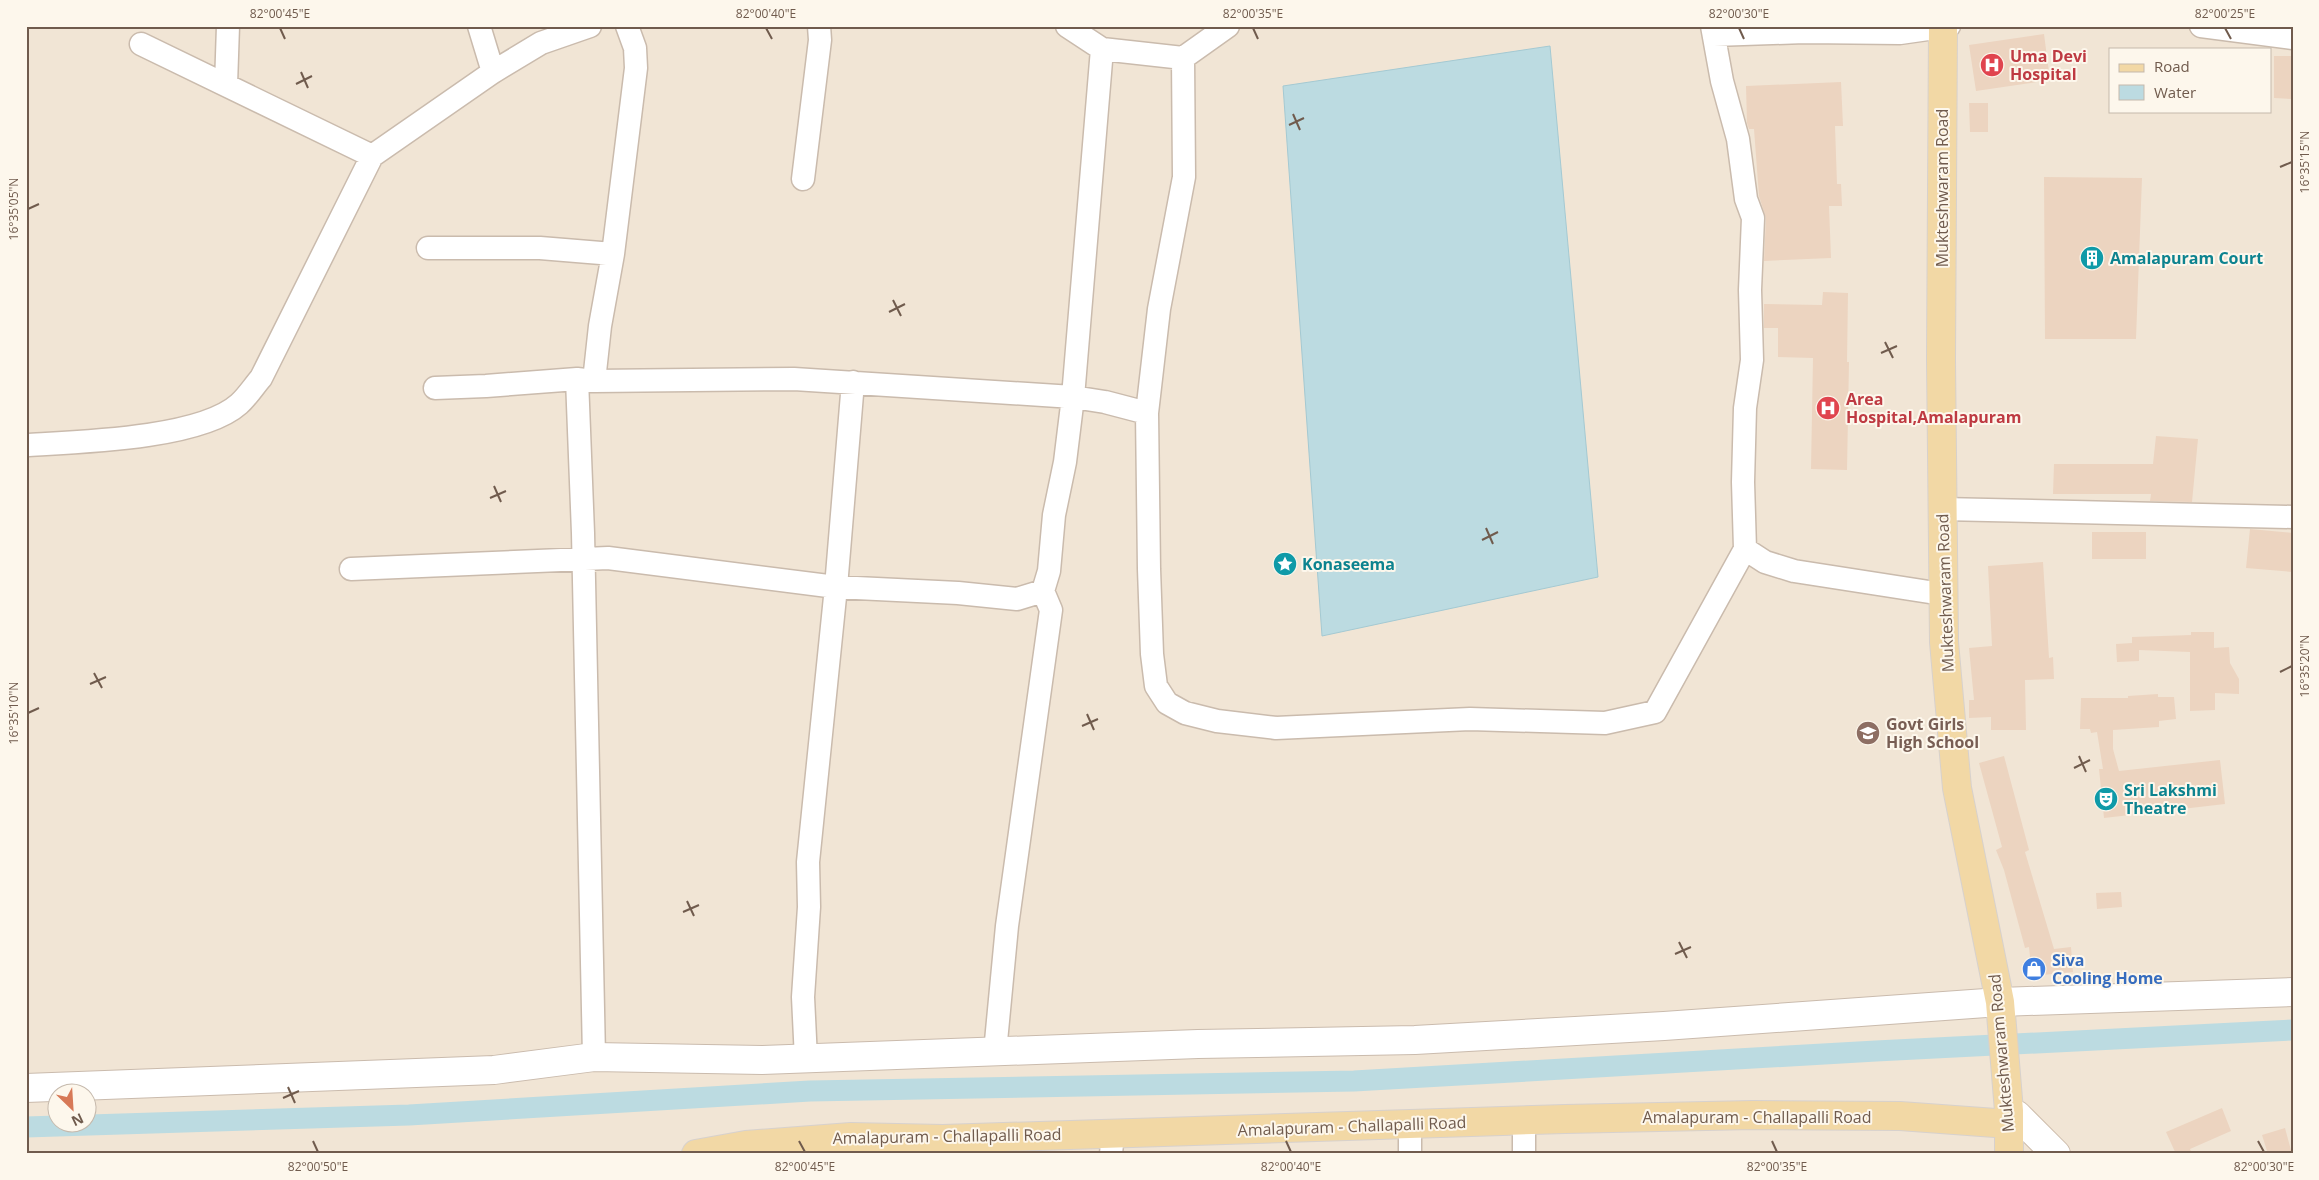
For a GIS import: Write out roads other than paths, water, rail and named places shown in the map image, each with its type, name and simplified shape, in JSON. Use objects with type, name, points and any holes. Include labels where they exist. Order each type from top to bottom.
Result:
[{"type":"main road","name":"Mukteshwaram Road","points":[[1945,26],[1942,509],[1944,642],[1957,788],[2000,1010],[2008,1113],[2009,1154]]},
{"type":"main road","name":"Amalapuram - Challapalli Road","points":[[696,1154],[746,1145],[851,1137],[1112,1143],[1410,1125],[1524,1121],[2008,1113]]},
{"type":"street","points":[[226,85],[228,26]]},
{"type":"street","points":[[479,26],[493,72]]},
{"type":"street","points":[[26,445],[163,434],[213,419],[238,405],[261,378],[372,156],[493,72],[541,43],[590,26]]},
{"type":"street","points":[[594,1057],[584,558],[585,380],[600,326],[613,254],[636,68],[635,48],[627,26]]},
{"type":"street","points":[[803,179],[820,40],[819,26]]},
{"type":"street","points":[[1067,26],[1102,49],[1183,58],[1228,26]]},
{"type":"street","points":[[1183,58],[1184,177],[1159,309],[1148,413],[1149,569],[1152,654],[1156,686],[1167,703],[1185,713],[1217,721],[1276,728],[1470,719],[1605,723],[1655,712],[1745,548],[1743,482],[1746,408],[1752,360],[1750,290],[1753,218],[1746,199],[1738,139],[1722,82],[1713,30],[1900,33],[1945,26]]},
{"type":"street","points":[[2201,26],[2293,38]]},
{"type":"street","points":[[141,44],[372,156]]},
{"type":"street","points":[[994,1052],[1007,926],[1051,610],[1043,590],[1049,571],[1054,514],[1065,462],[1073,397],[1102,49]]},
{"type":"street","points":[[428,248],[540,248],[613,254]]},
{"type":"street","points":[[435,388],[585,380],[794,379],[1073,397],[1105,402],[1148,413]]},
{"type":"street","points":[[806,1059],[803,997],[809,907],[808,862],[836,587],[853,382]]},
{"type":"street","points":[[1942,509],[2293,517]]},
{"type":"street","points":[[1745,548],[1765,562],[1794,571],[1942,594]]},
{"type":"street","points":[[351,569],[608,558],[836,587],[958,593],[1016,599],[1043,590]]},
{"type":"street","points":[[26,1088],[494,1070],[594,1057],[762,1060],[1198,1044],[1415,1040],[2000,1010],[2293,992]]},
{"type":"street","points":[[2008,1113],[2017,1115],[2056,1154]]},
{"type":"street","points":[[1524,1121],[1524,1154]]},
{"type":"street","points":[[1410,1125],[1410,1154]]},
{"type":"water","points":[[1550,46],[1598,577],[1322,636],[1283,86]]},
{"type":"waterway","points":[[26,1127],[409,1115],[810,1091],[1354,1081],[1876,1051],[2293,1030]]},
{"type":"place","name":"Uma Devi Hospital","points":[[1992,65]]},
{"type":"place","name":"Amalapuram Court","points":[[2092,258]]},
{"type":"place","name":"Area Hospital,Amalapuram","points":[[1828,408]]},
{"type":"place","name":"Konaseema","points":[[1285,564]]},
{"type":"place","name":"Govt Girls High School","points":[[1868,733]]},
{"type":"place","name":"Sri Lakshmi Theatre","points":[[2106,799]]},
{"type":"place","name":"Siva Cooling Home","points":[[2034,969]]}]
